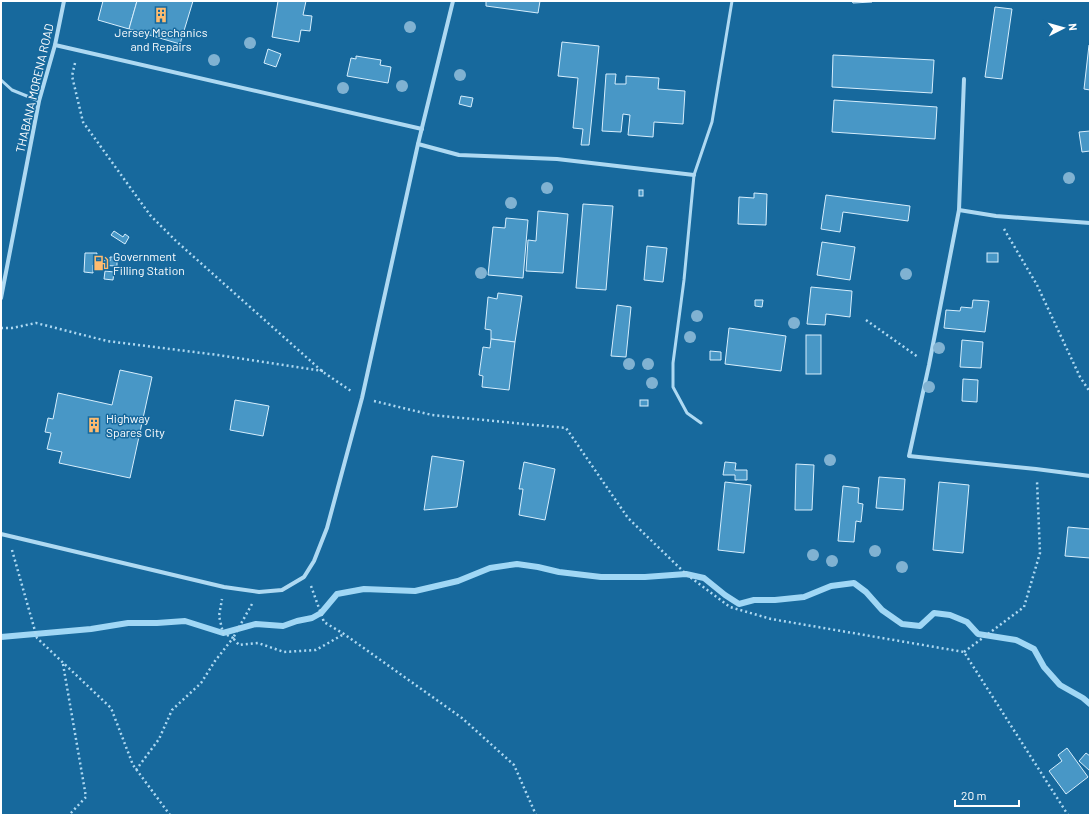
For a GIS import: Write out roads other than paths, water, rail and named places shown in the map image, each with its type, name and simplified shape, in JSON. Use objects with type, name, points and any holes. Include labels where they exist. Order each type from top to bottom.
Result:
[{"type":"street","name":"THABANA MORENA ROAD","points":[[1,298],[39,101],[55,45],[64,1]]},
{"type":"street","points":[[1,534],[224,587],[259,592],[282,590],[304,577],[314,561],[327,528],[362,398],[418,144],[453,1]]},
{"type":"street","points":[[55,45],[422,129]]},
{"type":"street","points":[[964,79],[959,210],[929,366],[909,456],[1090,476]]},
{"type":"street","points":[[418,144],[459,155],[557,159],[694,174]]},
{"type":"street","points":[[959,210],[996,216],[1090,223]]},
{"type":"lane","points":[[701,423],[687,413],[673,387],[672,363],[684,280],[694,174],[712,122],[732,1]]},
{"type":"lane","points":[[1,80],[12,90],[39,101]]},
{"type":"waterway","points":[[1,637],[91,629],[128,623],[185,621],[223,633],[256,624],[283,626],[312,618],[321,613],[337,594],[364,589],[415,591],[458,581],[490,568],[517,564],[559,572],[601,577],[645,577],[686,574],[704,578],[739,604],[754,600],[775,600],[804,597],[831,586],[854,583],[866,592],[882,610],[902,624],[920,626],[934,613],[950,615],[967,622],[978,634],[1016,640],[1034,649],[1044,667],[1060,685],[1083,698],[1090,704]]},
{"type":"place","name":"Jersey Mechanics and Repairs","points":[[161,15]]},
{"type":"place","name":"Government Filling Station","points":[[101,263]]},
{"type":"place","name":"Highway Spares City","points":[[94,425]]}]
